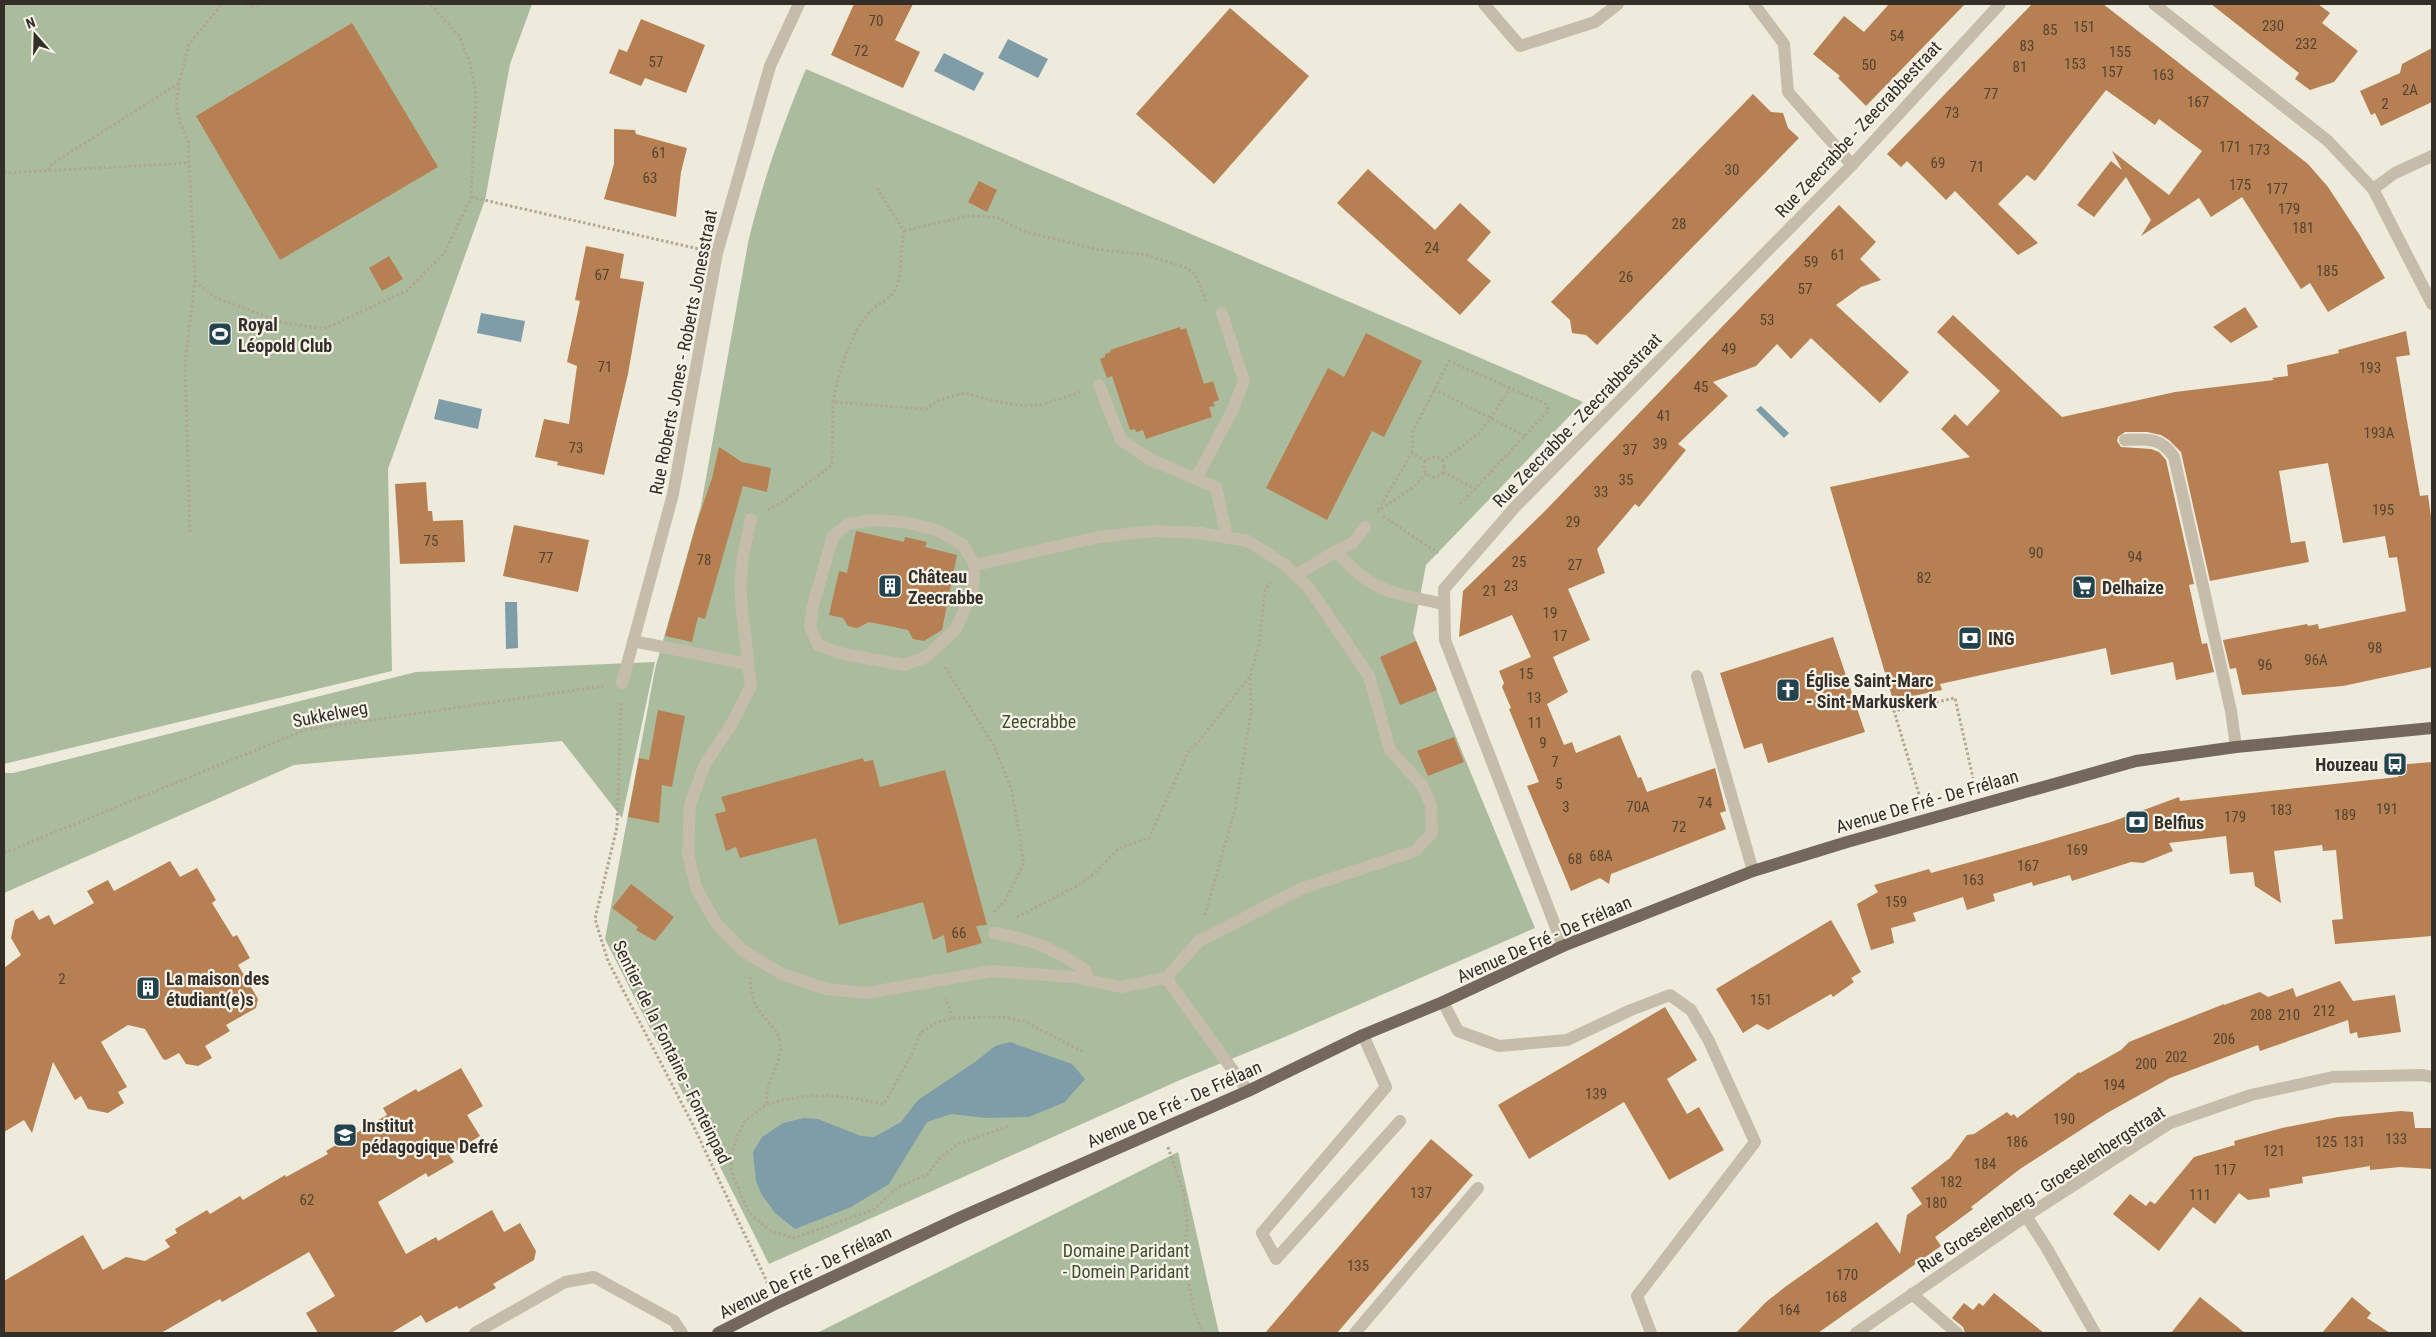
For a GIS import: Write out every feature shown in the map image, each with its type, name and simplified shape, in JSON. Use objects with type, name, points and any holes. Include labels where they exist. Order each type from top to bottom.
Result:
[{"type":"main road","name":"Avenue De Fré - De Frélaan","points":[[718,1333],[777,1303],[961,1217],[1248,1091],[1363,1035],[1443,1002],[1563,946],[1753,871],[1856,839],[2136,761],[2236,747],[2432,728]]},
{"type":"street","name":"Rue Roberts Jones - Roberts Jonesstraat","points":[[622,683],[673,494],[717,252],[770,66],[799,4]]},
{"type":"street","points":[[1484,4],[1520,46],[1595,22],[1618,4]]},
{"type":"street","points":[[1754,4],[1784,44],[1788,92],[1852,165]]},
{"type":"street","name":"Rue Zeecrabbe - Zeecrabbestraat","points":[[1563,946],[1445,640],[1444,589],[1515,507],[1852,165],[2000,4]]},
{"type":"street","points":[[2154,4],[2328,141],[2373,189],[2432,304]]},
{"type":"street","points":[[2373,189],[2395,173],[2432,156]]},
{"type":"street","points":[[1197,477],[1233,409],[1244,381],[1222,313]]},
{"type":"street","points":[[1099,386],[1121,440],[1151,460],[1197,477],[1216,487],[1228,538]]},
{"type":"street","points":[[2125,440],[2156,441],[2167,446],[2174,457],[2229,702],[2236,747]]},
{"type":"street","points":[[750,520],[741,568],[741,598],[751,686],[731,725],[704,764],[690,805],[688,853],[696,888],[716,923],[742,950],[782,974],[826,989],[866,993],[938,982],[992,971],[1088,980],[1121,987],[1166,978],[1199,941],[1303,888],[1416,851],[1432,833],[1431,805],[1422,785],[1390,750],[1369,676],[1324,608],[1296,575],[1284,564],[1248,541],[1200,533],[1155,531],[1099,537],[975,565]]},
{"type":"street","points":[[870,520],[904,522],[937,530],[963,545],[975,565],[972,592],[956,629],[926,657],[904,665],[843,654],[818,645],[810,626],[813,605],[833,536],[848,524],[870,520]]},
{"type":"street","points":[[1296,575],[1353,543],[1365,527]]},
{"type":"street","points":[[1336,551],[1353,571],[1374,585],[1394,594],[1444,604]]},
{"type":"street","points":[[633,641],[748,664]]},
{"type":"street","points":[[1697,676],[1753,871]]},
{"type":"street","points":[[994,933],[1016,937],[1067,957],[1086,971],[1088,980]]},
{"type":"street","points":[[1166,978],[1248,1091]]},
{"type":"street","points":[[1443,1002],[1458,1031],[1499,1046],[1568,1040],[1631,1010],[1670,995],[1691,1010],[1709,1041],[1755,1142],[1636,1296],[1651,1333]]},
{"type":"street","points":[[1363,1035],[1386,1087],[1262,1233],[1276,1258],[1400,1121]]},
{"type":"street","name":"Rue Groeselenberg - Groeselenbergstraat","points":[[1856,1333],[2026,1216],[2170,1122],[2242,1098],[2333,1077],[2432,1077]]},
{"type":"street","points":[[1355,1333],[1478,1188]]},
{"type":"street","points":[[2026,1216],[2095,1333]]},
{"type":"street","points":[[475,1333],[565,1282],[594,1277],[674,1321],[682,1333]]},
{"type":"street","points":[[1912,1294],[1957,1333]]},
{"type":"path","points":[[190,532],[185,363],[195,281],[188,141],[180,123],[176,105],[178,83],[189,44],[222,4]]},
{"type":"path","points":[[246,4],[253,6],[262,4]]},
{"type":"path","points":[[195,281],[214,297],[264,316],[281,322],[324,329],[408,290],[444,252],[471,197],[476,94],[470,63],[459,36],[430,4]]},
{"type":"path","points":[[48,170],[52,164],[178,83]]},
{"type":"path","points":[[4,172],[188,163]]},
{"type":"path","points":[[750,520],[784,501],[832,466],[831,422],[833,402],[840,374],[860,326],[871,311],[885,302],[895,290],[900,276],[900,248],[904,231],[878,188]]},
{"type":"path","points":[[471,197],[717,252]]},
{"type":"path","points":[[904,231],[966,216],[987,215],[1038,236],[1095,249],[1147,254],[1187,268],[1196,276],[1208,308],[1222,313]]},
{"type":"path","points":[[1365,527],[1377,512],[1412,453],[1413,430],[1449,361],[1546,404],[1548,410],[1459,505]]},
{"type":"path","points":[[833,402],[926,409],[939,400],[965,393],[998,402],[1025,406],[1044,404],[1099,386]]},
{"type":"path","points":[[1442,461],[1478,433],[1490,419],[1510,388]]},
{"type":"path","points":[[1434,389],[1525,436]]},
{"type":"path","points":[[1412,453],[1426,461]]},
{"type":"path","points":[[1442,461],[1436,457],[1431,458],[1426,461],[1424,470],[1426,474],[1432,477],[1437,477],[1443,472]]},
{"type":"path","points":[[1442,461],[1443,472]]},
{"type":"path","points":[[1443,472],[1475,489]]},
{"type":"path","points":[[1377,512],[1413,486],[1426,474]]},
{"type":"path","points":[[1377,512],[1438,552]]},
{"type":"path","points":[[1199,941],[1235,809],[1251,712],[1250,676],[1259,645],[1266,590],[1284,564]]},
{"type":"path","points":[[933,650],[959,688],[994,746],[1012,791],[1024,863],[1005,901],[993,915]]},
{"type":"path","points":[[1009,921],[1075,887],[1095,873],[1119,848],[1149,838],[1189,750],[1250,676]]},
{"type":"path","name":"Sukkelweg","points":[[4,853],[305,730],[622,683]]},
{"type":"path","name":"Sentier de la Fontaine - Fonteinpad","points":[[622,683],[617,826],[595,919],[608,961],[693,1125],[777,1303]]},
{"type":"path","points":[[1919,794],[1894,711],[1955,698],[1973,778]]},
{"type":"path","points":[[754,958],[750,964],[749,971],[756,1005],[774,1028],[781,1046],[779,1063],[766,1096],[767,1104]]},
{"type":"path","points":[[938,982],[953,1018]]},
{"type":"path","points":[[1011,1125],[956,1145],[939,1159],[928,1174],[898,1188],[873,1210],[794,1238],[771,1231],[749,1213],[732,1171],[732,1153],[738,1134],[745,1121],[767,1104],[797,1096],[829,1094],[884,1104],[912,1054],[921,1032],[938,1022],[953,1018],[1002,1017],[1024,1021],[1083,1052]]},
{"type":"path","points":[[1162,1129],[1184,1194],[1187,1224],[1184,1254],[1194,1312],[1203,1333]]},
{"type":"green space","name":"Royal Léopold Club","points":[[4,4],[532,4],[510,64],[485,200],[388,469],[392,671],[4,764]]},
{"type":"green space","name":"Zeecrabbe","points":[[806,69],[1583,402],[1426,565],[1413,633],[1535,928],[1280,1039],[1180,1080],[769,1264],[605,939],[655,669],[701,506],[748,243],[773,155]]},
{"type":"green space","points":[[655,662],[622,818],[562,741],[294,765],[4,893],[4,773],[13,773],[416,672]]},
{"type":"green space","name":"Domaine Paridant - Domein Paridant","points":[[1178,1152],[1219,1333],[817,1333]]},
{"type":"water","points":[[1008,39],[1048,59],[1038,78],[998,58]]},
{"type":"water","points":[[944,53],[984,73],[974,91],[934,71]]},
{"type":"water","points":[[481,313],[525,321],[521,342],[477,333]]},
{"type":"water","points":[[439,399],[482,409],[478,429],[434,419]]},
{"type":"water","points":[[1761,406],[1789,433],[1784,438],[1756,410]]},
{"type":"water","points":[[505,602],[517,602],[518,648],[506,649]]},
{"type":"water","points":[[1010,1042],[1072,1064],[1085,1079],[1065,1102],[1029,1117],[986,1118],[951,1114],[927,1122],[889,1184],[851,1207],[795,1229],[775,1213],[762,1195],[756,1181],[753,1152],[762,1137],[783,1123],[804,1118],[818,1119],[861,1136],[874,1137],[901,1122],[918,1100],[975,1062],[995,1046]]},
{"type":"building","points":[[854,4],[913,4],[895,40],[920,52],[903,88],[831,55]]},
{"type":"building","points":[[1889,4],[1965,4],[1866,106],[1838,78],[1840,76],[1813,54],[1844,16],[1864,32]]},
{"type":"building","points":[[2032,4],[2103,4],[2147,38],[2308,164],[2328,187],[2385,278],[2328,312],[2310,283],[2301,289],[2242,197],[2211,217],[2199,198],[2141,236],[2151,220],[2126,177],[2094,217],[2077,205],[2111,161],[2122,170],[2112,151],[2169,195],[2202,151],[2159,119],[2155,125],[2106,90],[2035,181],[2027,175],[1998,204],[2038,243],[2018,255],[1955,191],[1946,200],[1907,161],[1901,167],[1887,154]]},
{"type":"building","points":[[2211,4],[2318,4],[2330,13],[2322,23],[2358,51],[2334,82],[2310,90],[2295,79],[2299,73]]},
{"type":"building","points":[[1230,8],[1309,76],[1214,184],[1136,114]]},
{"type":"building","points":[[641,19],[705,45],[686,93],[645,78],[641,86],[609,73],[619,49],[627,52]]},
{"type":"building","points":[[352,23],[438,167],[280,260],[196,116]]},
{"type":"building","points":[[2432,48],[2432,102],[2381,126],[2375,113],[2371,115],[2360,91],[2400,73],[2402,64]]},
{"type":"building","points":[[1753,94],[1771,112],[1783,113],[1788,128],[1799,138],[1597,345],[1586,335],[1572,333],[1570,320],[1551,302]]},
{"type":"building","points":[[614,129],[635,130],[636,134],[687,148],[681,172],[676,217],[604,199],[614,164]]},
{"type":"building","points":[[1368,169],[1435,230],[1460,203],[1491,232],[1467,260],[1491,281],[1460,315],[1337,203]]},
{"type":"building","points":[[979,181],[997,190],[987,212],[968,202]]},
{"type":"building","points":[[1839,205],[1876,242],[1860,259],[1881,280],[1861,287],[1836,305],[1909,372],[1880,403],[1811,338],[1791,359],[1777,344],[1756,366],[1713,382],[1728,396],[1678,444],[1686,450],[1639,507],[1635,504],[1597,549],[1605,573],[1568,589],[1590,640],[1553,657],[1568,692],[1547,704],[1564,745],[1572,742],[1576,753],[1620,735],[1638,778],[1641,777],[1647,792],[1715,768],[1726,811],[1720,813],[1726,829],[1611,874],[1609,884],[1600,878],[1571,891],[1527,786],[1539,782],[1509,709],[1511,708],[1502,687],[1504,683],[1499,671],[1531,657],[1512,615],[1459,637],[1463,591],[1545,511]]},
{"type":"building","points":[[586,246],[624,254],[620,278],[644,282],[628,374],[604,475],[557,465],[558,462],[535,457],[544,419],[569,424],[577,366],[567,362],[580,301],[575,300]]},
{"type":"building","points":[[389,256],[403,279],[382,291],[369,268]]},
{"type":"building","points":[[2245,307],[2258,327],[2231,343],[2213,327]]},
{"type":"building","points":[[1953,315],[2062,417],[2175,392],[2274,380],[2272,378],[2288,376],[2287,365],[2339,353],[2338,350],[2406,331],[2410,355],[2396,357],[2420,496],[2428,495],[2432,524],[2432,667],[2343,686],[2242,695],[2236,668],[2230,669],[2223,640],[2307,624],[2308,626],[2318,624],[2319,629],[2406,611],[2397,557],[2389,558],[2385,536],[2343,543],[2328,463],[2279,471],[2291,543],[2305,541],[2309,562],[2210,581],[2181,452],[2161,435],[2147,432],[2125,432],[2118,437],[2117,441],[2121,447],[2151,449],[2159,452],[2166,460],[2194,584],[2189,585],[2202,644],[2207,643],[2214,672],[2176,680],[2173,662],[2111,675],[2106,648],[1940,684],[1942,690],[1893,700],[1830,487],[1970,457],[1941,429],[1955,414],[1967,426],[2000,391],[1937,332]]},
{"type":"building","points":[[1180,327],[1181,330],[1186,328],[1204,384],[1213,381],[1219,400],[1213,402],[1215,406],[1209,407],[1212,417],[1146,439],[1143,430],[1136,432],[1135,429],[1130,430],[1112,376],[1107,378],[1100,359],[1105,357],[1105,354],[1111,352],[1110,350]]},
{"type":"building","points":[[1366,333],[1422,361],[1384,437],[1372,431],[1327,520],[1266,488],[1328,368],[1344,377]]},
{"type":"building","points":[[719,447],[742,462],[771,468],[767,492],[743,486],[705,619],[698,617],[692,642],[665,636],[696,525],[712,478]]},
{"type":"building","points":[[426,482],[428,511],[432,511],[433,521],[463,520],[465,562],[400,564],[395,484]]},
{"type":"building","points":[[514,525],[589,540],[578,592],[503,576]]},
{"type":"building","name":"Château Zeecrabbe","points":[[856,531],[904,542],[905,537],[927,542],[925,547],[957,555],[942,630],[924,641],[913,639],[908,630],[869,622],[857,628],[848,626],[843,618],[829,615],[839,571],[847,573]]},
{"type":"building","name":"Église Saint-Marc - Sint-Markuskerk","points":[[1833,637],[1865,732],[1768,763],[1762,743],[1744,749],[1720,673]]},
{"type":"building","points":[[1416,641],[1437,690],[1400,705],[1380,657]]},
{"type":"building","points":[[658,710],[685,716],[672,787],[662,785],[659,823],[628,817],[639,758],[649,760]]},
{"type":"building","points":[[1454,737],[1464,762],[1428,776],[1417,751]]},
{"type":"building","points":[[863,758],[864,762],[873,760],[880,787],[945,770],[987,925],[976,926],[982,943],[947,953],[944,935],[933,940],[923,902],[839,925],[816,838],[740,858],[736,847],[726,851],[715,814],[726,811],[721,797]]},
{"type":"building","points":[[2432,762],[2432,936],[2335,944],[2332,920],[2343,919],[2336,850],[2323,851],[2322,845],[2274,851],[2281,903],[2255,886],[2253,872],[2230,874],[2226,836],[2169,843],[2173,851],[2143,863],[2131,862],[2072,881],[2070,875],[2033,886],[2032,882],[1993,894],[1995,901],[1967,910],[1963,897],[1913,913],[1916,921],[1891,928],[1894,943],[1871,950],[1857,904],[1878,892],[1874,885],[1929,869],[1931,873],[2036,844],[2111,822],[2179,797],[2180,801],[2398,777],[2396,765]]},
{"type":"building","name":"La maison des étudiant(e)s","points":[[170,861],[180,877],[197,868],[216,900],[212,903],[233,937],[237,935],[250,958],[238,965],[258,999],[256,1008],[226,1025],[230,1031],[205,1046],[212,1058],[198,1066],[186,1064],[179,1053],[166,1060],[163,1059],[145,1029],[128,1025],[101,1042],[127,1087],[118,1092],[124,1103],[108,1113],[88,1109],[81,1096],[75,1100],[53,1062],[32,1133],[24,1120],[4,1132],[4,968],[21,955],[11,938],[15,920],[33,910],[39,920],[49,915],[54,925],[94,903],[87,891],[108,880],[114,891]]},
{"type":"building","points":[[631,884],[674,917],[655,941],[636,930],[638,927],[612,908]]},
{"type":"building","points":[[1831,920],[1861,972],[1851,978],[1854,982],[1833,997],[1831,994],[1768,1030],[1757,1024],[1743,1033],[1716,989]]},
{"type":"building","points":[[2340,981],[2353,1001],[2395,995],[2401,1032],[2358,1038],[2357,1032],[2350,1034],[2348,1020],[2260,1051],[2258,1045],[2170,1078],[2107,1113],[2020,1169],[1971,1207],[1973,1209],[1935,1237],[1941,1246],[1818,1333],[1736,1333],[1766,1302],[1785,1287],[1877,1222],[1900,1254],[1907,1215],[1922,1204],[1911,1188],[1950,1158],[1967,1135],[1974,1134],[2007,1112],[2011,1116],[2014,1114],[2017,1118],[2079,1072],[2121,1050],[2129,1042],[2224,1004],[2260,992],[2268,997],[2293,988],[2296,997]]},
{"type":"building","points":[[1665,1007],[1697,1060],[1667,1079],[1687,1114],[1699,1107],[1724,1150],[1669,1180],[1624,1102],[1529,1159],[1498,1105]]},
{"type":"building","points":[[461,1068],[483,1106],[467,1115],[480,1136],[449,1155],[454,1162],[428,1177],[426,1173],[378,1202],[406,1254],[436,1237],[438,1241],[492,1210],[504,1232],[520,1223],[536,1251],[534,1260],[493,1284],[496,1288],[459,1309],[457,1306],[426,1323],[421,1315],[391,1333],[318,1333],[306,1313],[335,1296],[309,1252],[222,1302],[220,1299],[161,1333],[4,1333],[4,1281],[83,1235],[103,1270],[126,1257],[145,1261],[170,1247],[165,1240],[177,1233],[175,1229],[207,1210],[210,1214],[240,1196],[243,1200],[285,1175],[286,1177],[328,1154],[326,1151],[387,1115],[383,1108],[416,1089],[418,1092]]},
{"type":"building","points":[[2401,1111],[2413,1112],[2415,1128],[2432,1128],[2432,1169],[2400,1167],[2370,1170],[2370,1166],[2302,1177],[2303,1183],[2269,1189],[2270,1197],[2248,1200],[2239,1193],[2215,1224],[2193,1207],[2159,1251],[2113,1214],[2130,1194],[2146,1206],[2150,1201],[2155,1204],[2194,1157],[2235,1145],[2234,1141],[2282,1128],[2338,1117]]},
{"type":"building","points":[[1431,1139],[1473,1175],[1337,1333],[1265,1333]]},
{"type":"building","points":[[1994,1293],[2044,1333],[1965,1333],[1963,1327],[1952,1318],[1964,1303],[1973,1310],[1979,1303],[1983,1306]]},
{"type":"building","points":[[2200,1297],[2245,1333],[2171,1333]]},
{"type":"building","points":[[2352,1297],[2371,1313],[2367,1318],[2390,1333],[2322,1333]]},
{"type":"place","name":"Royal Léopold Club","points":[[220,334]]},
{"type":"place","name":"Château Zeecrabbe","points":[[890,586]]},
{"type":"place","name":"Delhaize","points":[[2084,587]]},
{"type":"place","name":"ING","points":[[1970,638]]},
{"type":"place","name":"Église Saint-Marc - Sint-Markuskerk","points":[[1788,690]]},
{"type":"place","name":"Houzeau","points":[[2395,764]]},
{"type":"place","name":"Belfius","points":[[2137,822]]},
{"type":"place","name":"La maison des étudiant(e)s","points":[[148,988]]},
{"type":"place","name":"Institut pédagogique Defré","points":[[345,1135]]}]
